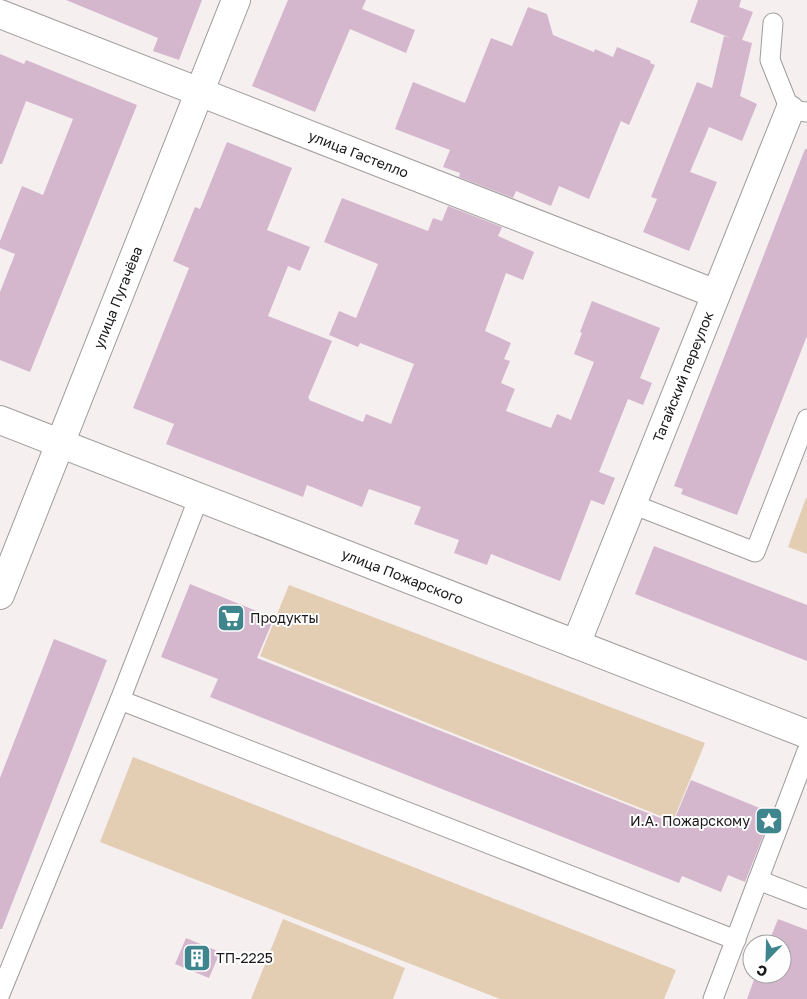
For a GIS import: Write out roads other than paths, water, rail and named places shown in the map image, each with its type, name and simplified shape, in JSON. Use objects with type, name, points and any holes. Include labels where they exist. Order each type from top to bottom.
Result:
[{"type":"street","name":"улица Пугачёва","points":[[0,594],[236,0]]},
{"type":"street","name":"улица Гастелло","points":[[0,14],[716,294]]},
{"type":"street","name":"Тагайский переулок","points":[[576,644],[716,294],[799,111]]},
{"type":"street","name":"улица Пожарского","points":[[0,420],[807,734]]},
{"type":"lane","points":[[773,23],[770,60],[799,111]]},
{"type":"lane","points":[[632,504],[755,552],[807,419]]},
{"type":"lane","points":[[0,994],[120,700],[200,497]]},
{"type":"lane","points":[[120,700],[736,940]]},
{"type":"lane","points":[[713,999],[807,751]]},
{"type":"lane","points":[[758,880],[807,900]]},
{"type":"place","name":"Продукты","points":[[231,618]]},
{"type":"place","name":"И.А. Пожарскому","points":[[769,821]]},
{"type":"place","name":"ТП-2225","points":[[197,958]]}]
